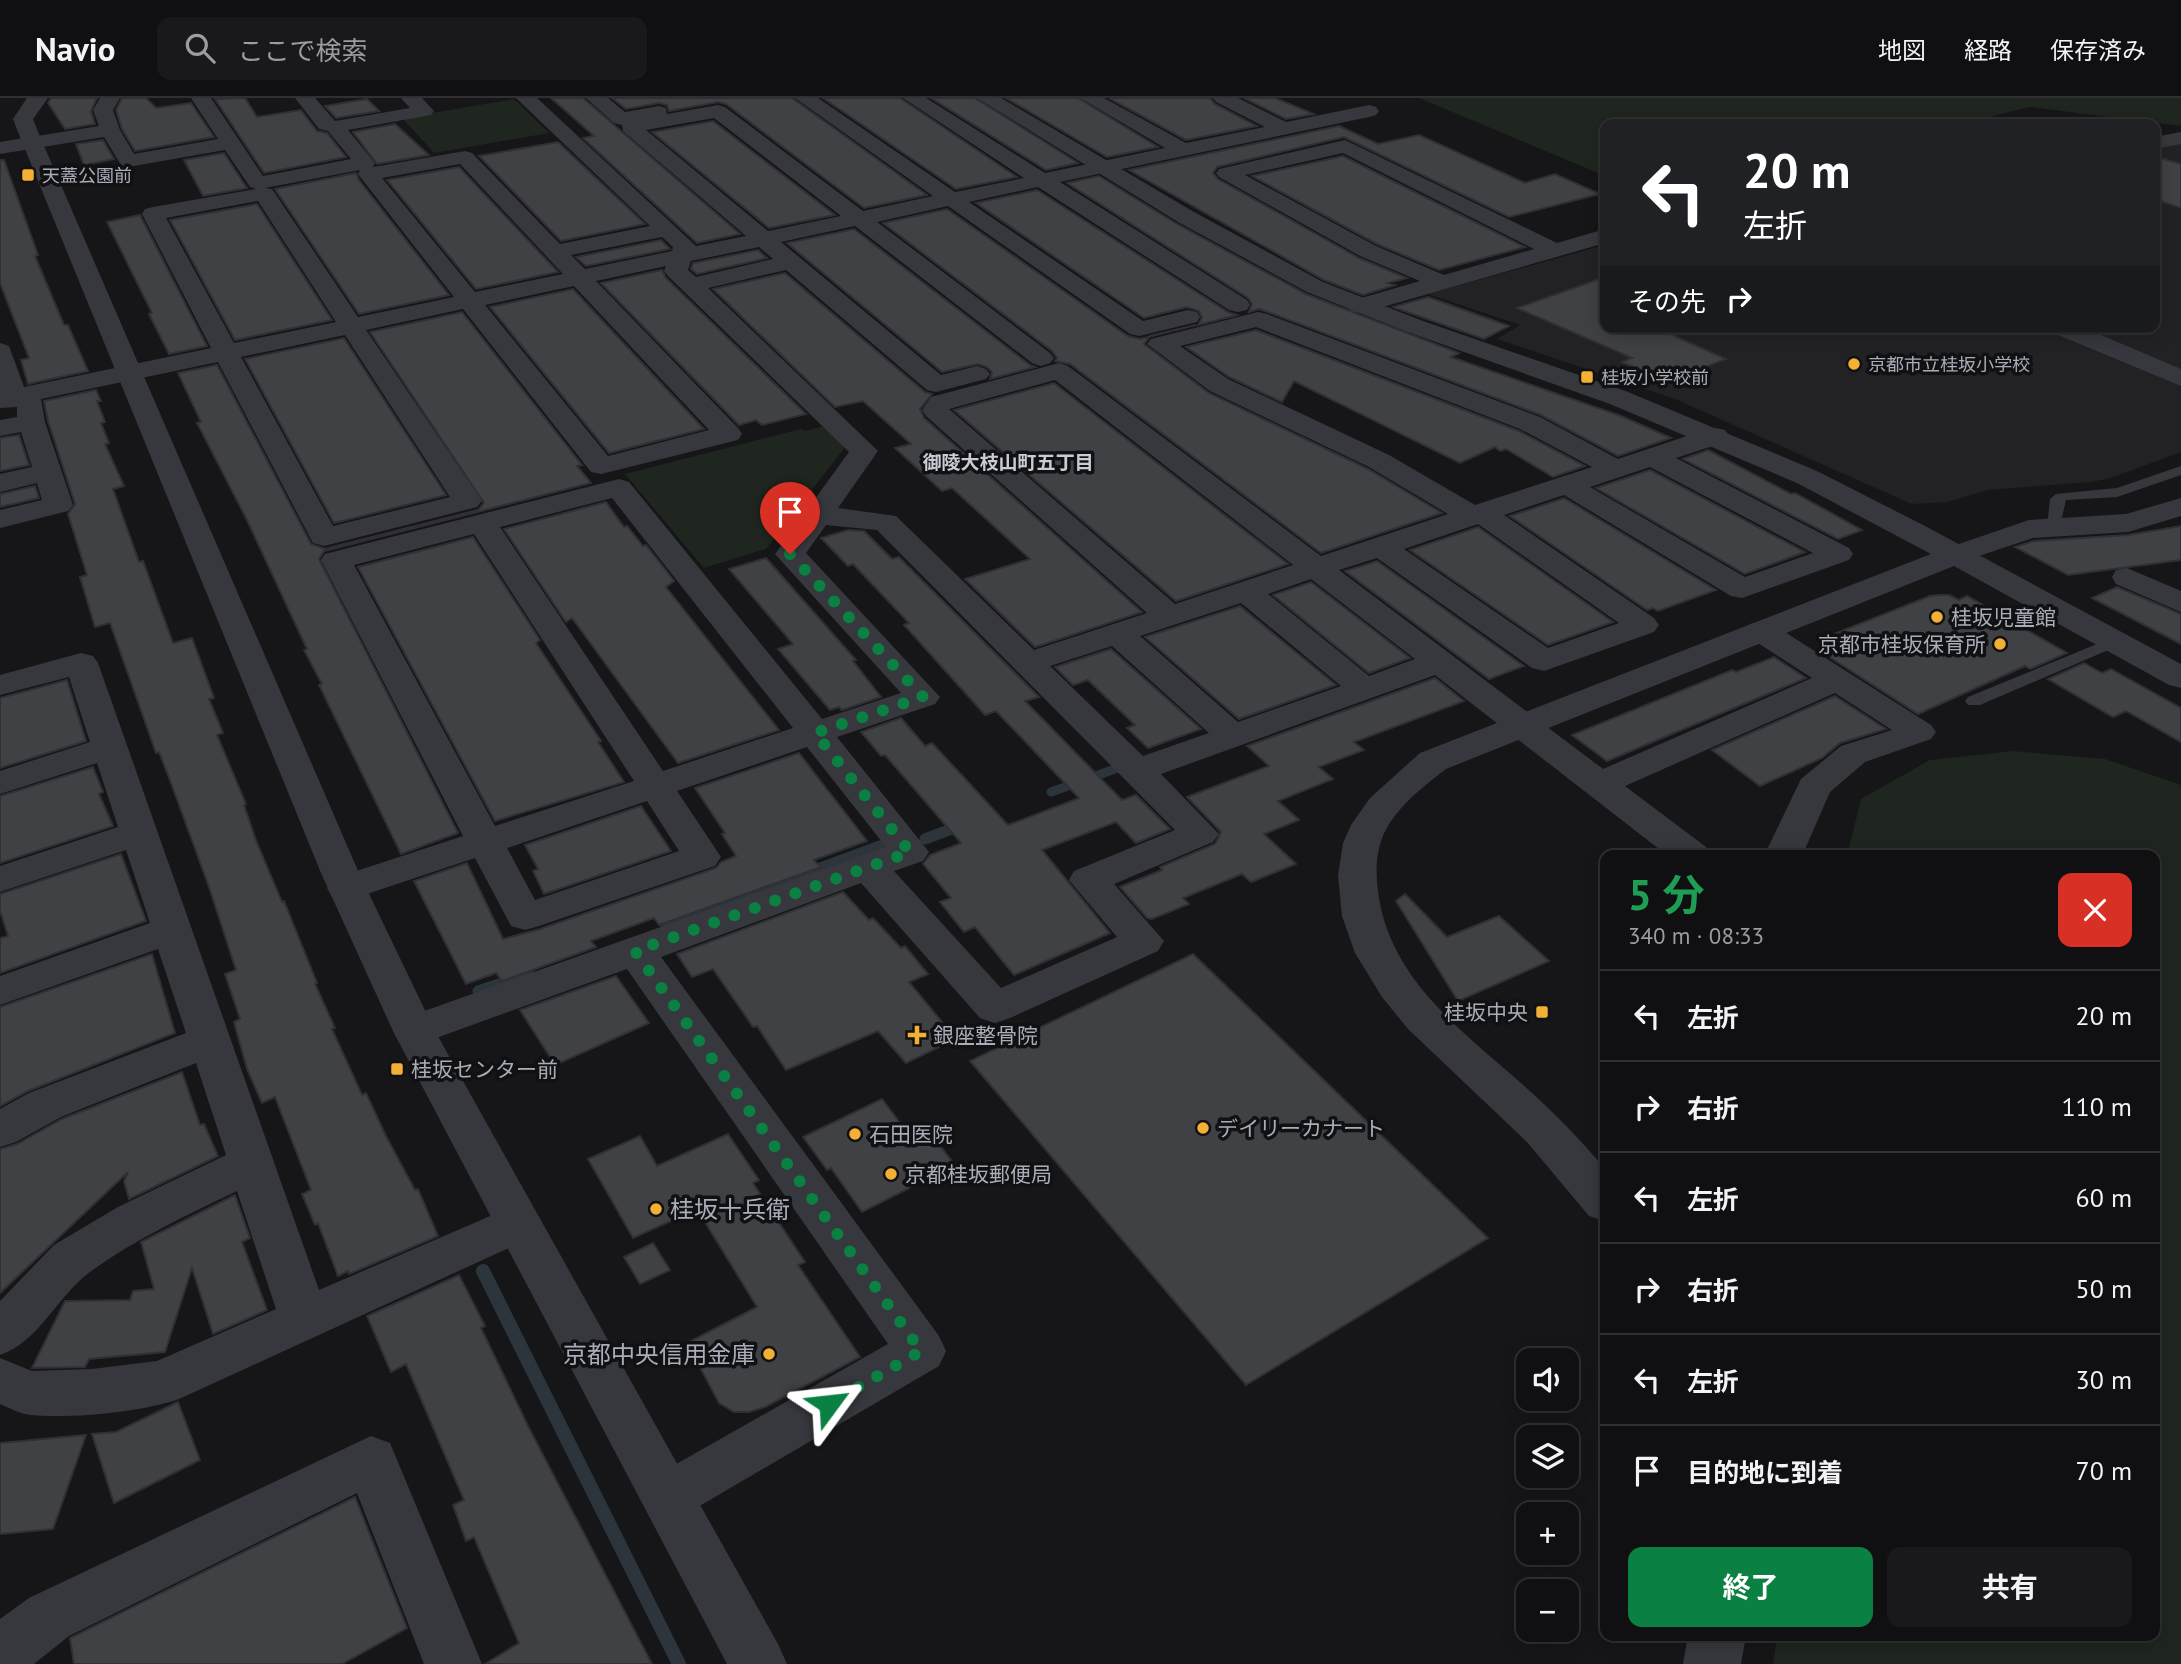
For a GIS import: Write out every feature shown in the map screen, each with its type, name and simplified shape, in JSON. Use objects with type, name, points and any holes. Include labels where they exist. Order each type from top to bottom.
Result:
[{"type":"street","points":[[38,98],[30,105],[23,119],[346,888],[414,1031],[758,1664]]},
{"type":"street","points":[[110,98],[103,110],[110,130],[128,161],[231,144]]},
{"type":"street","points":[[201,98],[257,183],[365,163],[335,127]]},
{"type":"street","points":[[305,98],[326,125],[335,127],[424,111],[411,98]]},
{"type":"street","points":[[346,888],[923,697],[790,554],[864,451],[676,271],[685,246],[526,98]]},
{"type":"street","points":[[596,98],[621,119],[709,103],[702,98]]},
{"type":"street","points":[[805,98],[1139,329],[1238,305],[913,98]]},
{"type":"street","points":[[987,98],[1315,287],[1360,306],[1619,398],[1807,477],[2181,678]]},
{"type":"street","points":[[1090,98],[1183,150]]},
{"type":"street","points":[[1223,98],[1284,129]]},
{"type":"street","points":[[7,398],[1370,111],[1342,98]]},
{"type":"street","points":[[718,111],[859,219],[1041,358],[936,384],[630,127],[718,111]]},
{"type":"street","points":[[0,148],[110,130]]},
{"type":"street","points":[[2160,142],[2180,137]]},
{"type":"street","points":[[1443,282],[1368,251],[1226,173],[1345,146],[1554,250]]},
{"type":"street","points":[[465,157],[580,277],[728,434],[601,466],[368,174],[465,157]]},
{"type":"street","points":[[264,194],[467,501],[324,537],[226,352],[153,214],[264,194]]},
{"type":"street","points":[[555,252],[667,229]]},
{"type":"street","points":[[1360,306],[1600,237]]},
{"type":"street","points":[[691,285],[790,262]]},
{"type":"street","points":[[1380,546],[1544,661],[1643,625],[1477,515],[1379,461],[1219,385],[1160,344],[1258,319],[1530,423],[1616,469]]},
{"type":"street","points":[[2074,333],[2181,378]]},
{"type":"street","points":[[0,351],[7,398]]},
{"type":"street","points":[[1170,616],[935,410],[940,403],[1059,371],[1685,850]]},
{"type":"street","points":[[0,519],[58,505],[32,422],[30,404],[7,398]]},
{"type":"street","points":[[0,428],[32,422]]},
{"type":"street","points":[[1027,663],[1714,436]]},
{"type":"street","points":[[1567,485],[1742,589],[1838,554],[1652,457]]},
{"type":"street","points":[[0,484],[49,472]]},
{"type":"street","points":[[414,1031],[910,852],[619,488],[482,523],[336,561],[525,917],[702,857],[482,523]]},
{"type":"street","points":[[1600,1197],[1544,1130],[1412,1007],[1380,963],[1366,935],[1356,896],[1357,857],[1369,826],[1398,788],[1433,761],[2010,534],[2055,511],[2128,523],[2181,507]]},
{"type":"street","points":[[819,514],[886,522],[1200,834],[1088,880],[1144,941],[995,1008],[868,867]]},
{"type":"street","points":[[2181,573],[2127,577],[2181,603]]},
{"type":"street","points":[[1246,591],[1365,689]]},
{"type":"street","points":[[1761,631],[1919,732],[1853,754],[1814,787],[1786,850]]},
{"type":"street","points":[[1117,634],[1233,736]]},
{"type":"street","points":[[1136,771],[1439,662]]},
{"type":"street","points":[[0,685],[81,663],[304,1319]]},
{"type":"street","points":[[1599,784],[1837,680]]},
{"type":"street","points":[[0,783],[109,748]]},
{"type":"street","points":[[0,879],[139,833]]},
{"type":"street","points":[[0,990],[172,930]]},
{"type":"street","points":[[635,951],[921,1351],[667,1497]]},
{"type":"street","points":[[0,1130],[45,1105],[209,1041]]},
{"type":"street","points":[[0,1334],[71,1259],[135,1220],[251,1163]]},
{"type":"street","points":[[0,1380],[29,1393],[92,1391],[162,1383],[518,1223]]},
{"type":"street","points":[[0,1655],[49,1617],[371,1460],[447,1662]]},
{"type":"street","points":[[1712,1664],[1716,1641]]},
{"type":"lane","points":[[2055,511],[2063,495],[2099,495],[2129,489],[2181,470]]},
{"type":"lane","points":[[1974,701],[2114,642]]},
{"type":"shaded area","points":[[1419,98],[2181,98],[2181,126],[2160,123],[2160,119],[2125,119],[2030,107],[1981,119],[1600,119],[1600,174]]},
{"type":"shaded area","points":[[514,99],[549,133],[434,153],[402,118]]},
{"type":"shaded area","points":[[2181,141],[2181,371],[2091,333],[2160,333],[2160,147]]},
{"type":"shaded area","name":"京都市立桂坂小学校","points":[[1600,246],[1600,333],[2065,333],[2181,382],[2181,452],[2111,478],[2091,482],[1988,490],[1947,502],[1912,504],[1675,399],[1497,339],[1520,325],[1428,294]]},
{"type":"shaded area","points":[[825,426],[846,446],[766,549],[704,568],[625,474],[801,429],[805,431]]},
{"type":"shaded area","points":[[2013,751],[2105,759],[2181,785],[2181,1664],[1773,1664],[1776,1641],[2160,1641],[2160,850],[1848,850],[1861,799],[1930,760]]},
{"type":"building","points":[[51,98],[97,98],[91,111],[95,124],[65,129],[48,103]]},
{"type":"building","points":[[122,98],[146,98],[156,108],[191,103],[214,137],[135,151],[122,129],[116,110]]},
{"type":"building","points":[[245,98],[257,117],[301,110],[317,131],[327,133],[346,157],[264,173],[215,99]]},
{"type":"building","points":[[551,98],[583,98],[740,234],[697,243],[583,138],[594,136]]},
{"type":"building","points":[[612,98],[792,98],[927,195],[864,208],[726,104],[718,102],[669,111],[667,105],[659,103],[626,109]]},
{"type":"building","points":[[823,98],[900,98],[1017,177],[956,189]]},
{"type":"building","points":[[931,98],[975,98],[1078,163],[1046,170]]},
{"type":"building","points":[[1006,98],[1078,98],[1158,147],[1107,157]]},
{"type":"building","points":[[1109,98],[1210,98],[1215,104],[1257,126],[1186,140]]},
{"type":"building","points":[[1244,98],[1275,98],[1314,114],[1286,119]]},
{"type":"building","points":[[367,99],[379,111],[336,118],[325,106]]},
{"type":"building","points":[[713,121],[835,215],[769,228],[652,132]]},
{"type":"building","points":[[395,124],[429,155],[377,164],[353,132]]},
{"type":"building","points":[[1339,126],[1378,144],[1419,135],[1525,183],[1555,174],[1600,194],[1509,217],[1344,137],[1217,167],[1213,173],[1218,179],[1359,258],[1407,278],[1388,283],[1395,285],[1363,295],[1324,280],[1129,170]]},
{"type":"building","points":[[103,140],[114,159],[84,165],[76,144]]},
{"type":"building","points":[[558,142],[645,224],[561,241],[479,156]]},
{"type":"building","points":[[224,153],[247,188],[203,196],[184,160]]},
{"type":"building","points":[[1343,156],[1525,247],[1439,270],[1377,244],[1252,176]]},
{"type":"building","points":[[2160,158],[2181,164],[2181,208],[2160,201]]},
{"type":"building","points":[[0,160],[4,160],[38,255],[35,256],[64,325],[68,325],[88,371],[28,384],[21,360],[29,358],[0,283]]},
{"type":"building","points":[[459,167],[558,272],[476,289],[387,180]]},
{"type":"building","points":[[356,173],[449,295],[359,314],[275,189]]},
{"type":"building","points":[[1099,176],[1177,224],[1306,294],[1459,353],[1451,357],[1621,416],[1671,438],[1618,456],[1541,415],[1268,312],[1259,309],[1249,312],[1252,304],[1248,298],[1067,183]]},
{"type":"building","points":[[1037,190],[1228,312],[1237,315],[1198,325],[1202,318],[1199,311],[1187,307],[1144,318],[976,203]]},
{"type":"building","points":[[257,204],[332,320],[235,340],[170,220]]},
{"type":"building","points":[[947,209],[1128,336],[1140,339],[1150,337],[1144,344],[1209,393],[1368,469],[1442,513],[1321,553],[1070,364],[1055,361],[1057,358],[1052,351],[883,223]]},
{"type":"building","points":[[140,215],[207,346],[169,354],[107,222]]},
{"type":"building","points":[[854,229],[1035,367],[990,379],[992,372],[978,364],[942,372],[787,243]]},
{"type":"building","points":[[661,240],[670,249],[586,266],[576,257]]},
{"type":"building","points":[[758,250],[767,258],[697,274],[691,269],[693,263]]},
{"type":"building","points":[[662,270],[666,278],[806,414],[762,425],[756,420],[739,425],[601,283]]},
{"type":"building","points":[[785,273],[925,392],[932,394],[920,409],[924,418],[1142,612],[1035,647],[965,579],[1030,559],[952,488],[942,491],[895,448],[911,444],[863,401],[835,407],[713,289]]},
{"type":"building","points":[[1600,279],[1600,333],[1668,333],[1726,359],[1667,382],[1622,362],[1632,358],[1517,308]]},
{"type":"building","points":[[573,289],[704,429],[609,453],[490,307]]},
{"type":"building","points":[[1428,297],[1509,326],[1484,339],[1393,307]]},
{"type":"building","points":[[462,312],[582,465],[577,466],[591,483],[324,551],[319,559],[458,833],[401,854],[319,685],[322,684],[304,650],[307,649],[246,518],[197,423],[201,422],[178,373],[217,365],[311,544],[325,549],[478,510],[484,503],[370,332]]},
{"type":"building","points":[[1256,330],[1519,431],[1585,466],[1553,477],[1506,449],[1500,451],[1495,447],[1460,463],[1294,381],[1282,402],[1229,377],[1186,347]]},
{"type":"building","points":[[344,338],[446,495],[334,523],[245,359]]},
{"type":"building","points":[[1054,383],[1288,564],[1176,601],[954,410]]},
{"type":"building","points":[[96,390],[105,422],[101,423],[109,443],[105,444],[124,486],[113,489],[139,562],[143,561],[173,643],[192,638],[214,698],[209,699],[223,733],[217,735],[246,804],[244,805],[257,843],[282,902],[284,901],[317,983],[315,984],[335,1028],[332,1029],[362,1095],[366,1093],[415,1190],[418,1189],[438,1236],[349,1274],[348,1271],[338,1276],[318,1223],[315,1225],[302,1194],[311,1190],[275,1097],[262,1103],[247,1069],[234,1022],[240,1019],[225,974],[236,970],[209,887],[159,752],[156,753],[110,623],[95,627],[80,577],[87,575],[68,514],[75,504],[44,401]]},
{"type":"building","points":[[19,435],[29,465],[0,471],[0,438]]},
{"type":"building","points":[[1708,450],[1862,530],[1838,539],[1683,459]]},
{"type":"building","points":[[1650,470],[1805,552],[1745,574],[1596,488]]},
{"type":"building","points":[[35,486],[39,498],[0,507],[0,494]]},
{"type":"building","points":[[1564,498],[1716,590],[1658,611],[1653,608],[1647,610],[1510,516]]},
{"type":"building","points":[[606,502],[624,527],[627,526],[643,546],[646,545],[674,581],[666,587],[779,730],[678,763],[572,618],[566,622],[504,529]]},
{"type":"building","points":[[2181,526],[2181,560],[2068,575],[2015,547],[2034,541],[2128,535]]},
{"type":"building","points":[[1478,527],[1613,622],[1548,645],[1410,550]]},
{"type":"building","points":[[848,530],[864,531],[892,559],[899,557],[1039,697],[1025,701],[1122,800],[1136,795],[1170,829],[1136,843],[1116,822],[1042,850],[1110,933],[1014,975],[975,927],[964,932],[940,902],[951,898],[923,864],[930,855],[961,843],[885,755],[881,756],[861,732],[901,718],[925,746],[932,743],[1008,825],[1079,798],[996,711],[985,715],[904,625],[909,623],[853,564],[848,566],[821,538]]},
{"type":"building","points":[[473,537],[540,640],[536,643],[601,741],[598,742],[624,782],[495,821],[358,567]]},
{"type":"building","points":[[766,558],[856,660],[853,661],[881,697],[842,710],[839,707],[830,710],[778,649],[793,644],[729,569]]},
{"type":"building","points":[[1377,561],[1524,666],[1489,679],[1345,571]]},
{"type":"building","points":[[1311,582],[1410,658],[1369,673],[1273,595]]},
{"type":"building","points":[[2117,587],[2181,614],[2181,644],[2092,598]]},
{"type":"building","points":[[1949,595],[1959,600],[1967,596],[2067,653],[2030,669],[2025,666],[1918,714],[1831,658],[1826,637],[1930,596]]},
{"type":"building","points":[[1240,606],[1336,685],[1239,719],[1145,637]]},
{"type":"building","points":[[1111,649],[1201,729],[1148,748],[1127,728],[1135,725],[1088,680],[1073,685],[1055,667]]},
{"type":"building","points":[[1774,657],[1806,678],[1607,761],[1572,735],[1732,670],[1736,672]]},
{"type":"building","points":[[2084,663],[2102,673],[2111,669],[2181,708],[2181,742],[2126,711],[2113,717],[2048,679]]},
{"type":"building","points":[[1435,678],[1464,701],[1354,742],[1364,750],[1319,767],[1333,779],[1278,801],[1299,820],[1264,834],[1296,864],[1251,882],[1242,874],[1183,898],[1189,904],[1152,919],[1147,918],[1120,887],[1215,844],[1221,832],[1187,797],[1269,766],[1247,746]]},
{"type":"building","points":[[67,680],[86,741],[0,768],[0,698]]},
{"type":"building","points":[[1835,696],[1886,729],[1840,743],[1822,758],[1760,786],[1712,750]]},
{"type":"building","points":[[799,753],[867,841],[814,860],[821,867],[659,925],[654,918],[591,941],[596,947],[502,981],[496,973],[466,984],[414,881],[467,863],[503,939],[540,929],[716,868],[721,862],[736,856],[722,834],[725,833],[695,788]]},
{"type":"building","points":[[93,767],[103,792],[99,794],[113,826],[0,863],[0,796]]},
{"type":"building","points":[[641,806],[671,851],[544,894],[533,871],[538,869],[525,845]]},
{"type":"building","points":[[121,854],[146,921],[0,973],[0,938],[8,936],[0,911],[0,894]]},
{"type":"building","points":[[843,892],[869,920],[873,918],[901,948],[905,946],[928,974],[909,982],[956,1039],[906,1063],[878,1031],[786,1070],[757,1026],[753,1027],[713,969],[692,977],[677,954]]},
{"type":"building","points":[[1405,894],[1447,937],[1499,916],[1549,961],[1458,1001],[1396,901]]},
{"type":"building","points":[[152,954],[175,1033],[28,1091],[0,1106],[0,1007]]},
{"type":"building","points":[[1193,954],[1488,1238],[1246,1385],[970,1061]]},
{"type":"building","points":[[616,976],[649,1023],[555,1065],[520,1010]]},
{"type":"building","points":[[182,1072],[200,1125],[204,1124],[218,1156],[129,1199],[124,1181],[128,1172],[0,1293],[0,1149],[17,1144],[62,1119]]},
{"type":"building","points":[[882,1099],[910,1136],[926,1128],[955,1165],[862,1212],[831,1168],[827,1170],[803,1137]]},
{"type":"building","points":[[728,1134],[759,1180],[753,1183],[805,1262],[798,1265],[860,1357],[765,1407],[749,1412],[734,1412],[719,1403],[687,1343],[757,1307],[697,1209],[633,1238],[588,1159],[640,1136],[657,1166]]},
{"type":"building","points":[[235,1195],[250,1238],[242,1242],[267,1310],[213,1334],[192,1268],[165,1352],[89,1359],[85,1367],[32,1368],[65,1301],[130,1300],[133,1291],[154,1289],[141,1242]]},
{"type":"building","points":[[653,1243],[670,1270],[640,1284],[624,1257]]},
{"type":"building","points":[[459,1275],[485,1326],[481,1328],[529,1428],[652,1664],[485,1664],[519,1643],[474,1537],[466,1541],[453,1505],[464,1500],[406,1364],[391,1372],[367,1316]]},
{"type":"building","points":[[178,1402],[200,1460],[114,1503],[92,1434],[116,1432]]},
{"type":"building","points":[[86,1435],[53,1529],[0,1534],[0,1443]]},
{"type":"building","points":[[355,1497],[407,1628],[342,1664],[74,1664],[70,1638]]},
{"type":"waterway","points":[[1051,792],[1115,769]]},
{"type":"waterway","points":[[925,839],[962,825]]},
{"type":"waterway","points":[[958,827],[963,825]]},
{"type":"waterway","points":[[666,925],[880,846]]},
{"type":"waterway","points":[[478,991],[529,974]]},
{"type":"waterway","points":[[483,1271],[679,1664]]},
{"type":"place","name":"天蓋公園前","points":[[28,175]]},
{"type":"place","name":"京都市立桂坂小学校","points":[[1854,364]]},
{"type":"place","name":"桂坂小学校前","points":[[1587,377]]},
{"type":"place","name":"桂坂児童館","points":[[1937,617]]},
{"type":"place","name":"京都市桂坂保育所","points":[[2000,644]]},
{"type":"place","name":"桂坂中央","points":[[1542,1012]]},
{"type":"place","name":"銀座整骨院","points":[[917,1035]]},
{"type":"place","name":"桂坂センター前","points":[[397,1069]]},
{"type":"place","name":"デイリーカナート","points":[[1203,1128]]},
{"type":"place","name":"石田医院","points":[[855,1134]]},
{"type":"place","name":"京都桂坂郵便局","points":[[891,1174]]},
{"type":"place","name":"桂坂十兵衛","points":[[656,1209]]},
{"type":"place","name":"京都中央信用金庫","points":[[769,1354]]},
{"type":"district","name":"御陵大枝山町五丁目","points":[[1008,462]]},
{"type":"route","points":[[790,554],[923,697],[815,733],[910,852],[635,951],[921,1351],[829,1404]]}]
